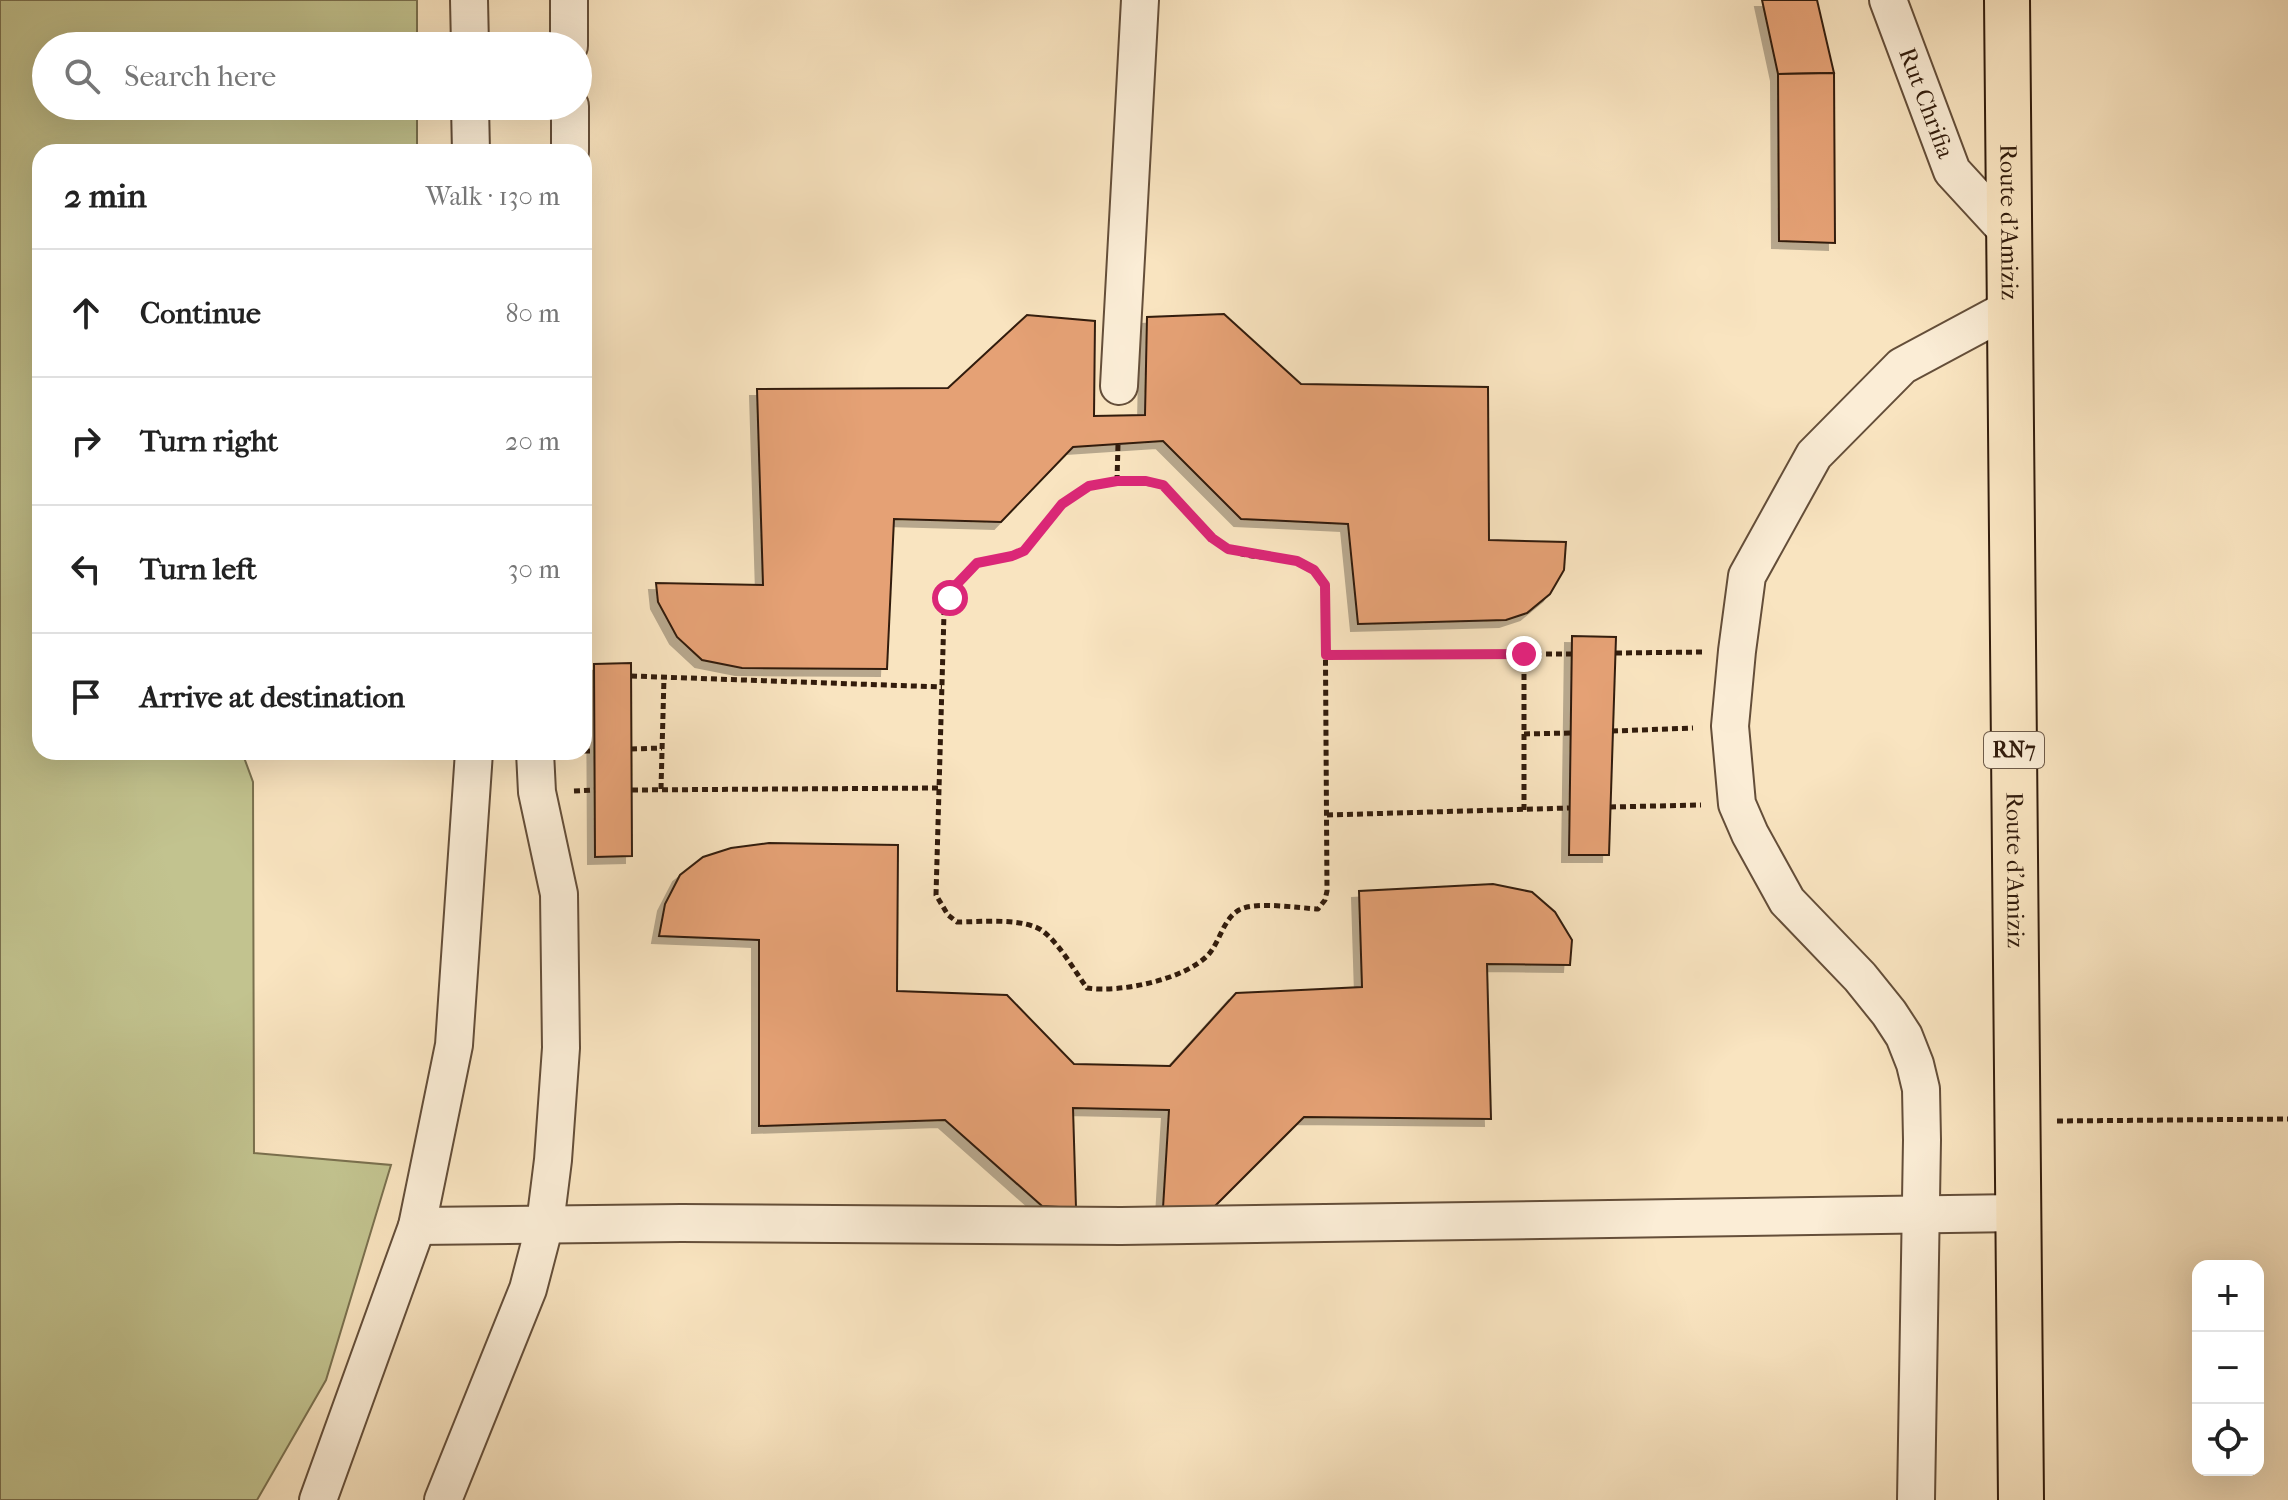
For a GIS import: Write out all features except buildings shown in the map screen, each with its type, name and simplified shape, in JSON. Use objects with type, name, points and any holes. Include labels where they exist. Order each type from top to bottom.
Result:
[{"type":"main road","name":"Route d'Amiziz","points":[[2007,0],[2021,1500]]},
{"type":"street","points":[[469,0],[470,32]]},
{"type":"street","points":[[569,0],[569,32]]},
{"type":"street","points":[[1119,386],[1140,0]]},
{"type":"street","name":"Rut Chrifia","points":[[1888,0],[1952,171],[2009,233]]},
{"type":"street","points":[[470,120],[471,144]]},
{"type":"street","points":[[570,120],[570,144]]},
{"type":"street","points":[[1916,1500],[1921,1089],[1915,1064],[1904,1036],[1889,1013],[1860,977],[1787,901],[1750,834],[1737,804],[1730,726],[1747,576],[1814,455],[1902,366],[2010,308]]},
{"type":"street","points":[[318,1500],[417,1226],[454,1045],[473,760]]},
{"type":"street","points":[[443,1500],[528,1289],[545,1224],[553,1160],[561,1048],[559,894],[537,792],[535,760]]},
{"type":"street","points":[[417,1226],[1121,1226],[2018,1213]]},
{"type":"path","points":[[1117,481],[1118,444]]},
{"type":"path","points":[[1117,481],[1163,485],[1212,538],[1228,549],[1297,561],[1314,570],[1325,585],[1326,655],[1327,891],[1318,909],[1249,906],[1237,910],[1208,955],[1194,966],[1156,982],[1098,990],[1087,988],[1053,941],[1034,926],[957,922],[942,907],[936,895],[944,613],[957,584],[977,563],[1024,551],[1062,504],[1089,486],[1117,481]]},
{"type":"path","points":[[1616,653],[1737,651]]},
{"type":"path","points":[[1524,654],[1524,810]]},
{"type":"path","points":[[1326,655],[1572,654]]},
{"type":"path","points":[[631,676],[942,687]]},
{"type":"path","points":[[661,789],[664,677]]},
{"type":"path","points":[[1612,731],[1730,726]]},
{"type":"path","points":[[1524,734],[1570,733]]},
{"type":"path","points":[[631,749],[662,748]]},
{"type":"path","points":[[632,790],[939,788]]},
{"type":"path","points":[[1610,807],[1737,804]]},
{"type":"path","points":[[1327,815],[1569,808]]},
{"type":"path","points":[[2017,1121],[2288,1119]]},
{"type":"green space","points":[[0,0],[417,0],[417,32],[32,32],[32,120],[417,120],[417,144],[32,144],[32,760],[245,760],[253,782],[254,1153],[391,1165],[326,1380],[257,1500],[0,1500]]},
{"type":"route","points":[[950,598],[957,584],[977,563],[1024,551],[1062,504],[1089,486],[1117,481],[1146,481],[1163,485],[1220,545],[1238,553],[1297,561],[1314,570],[1325,585],[1326,655],[1524,654]]}]
